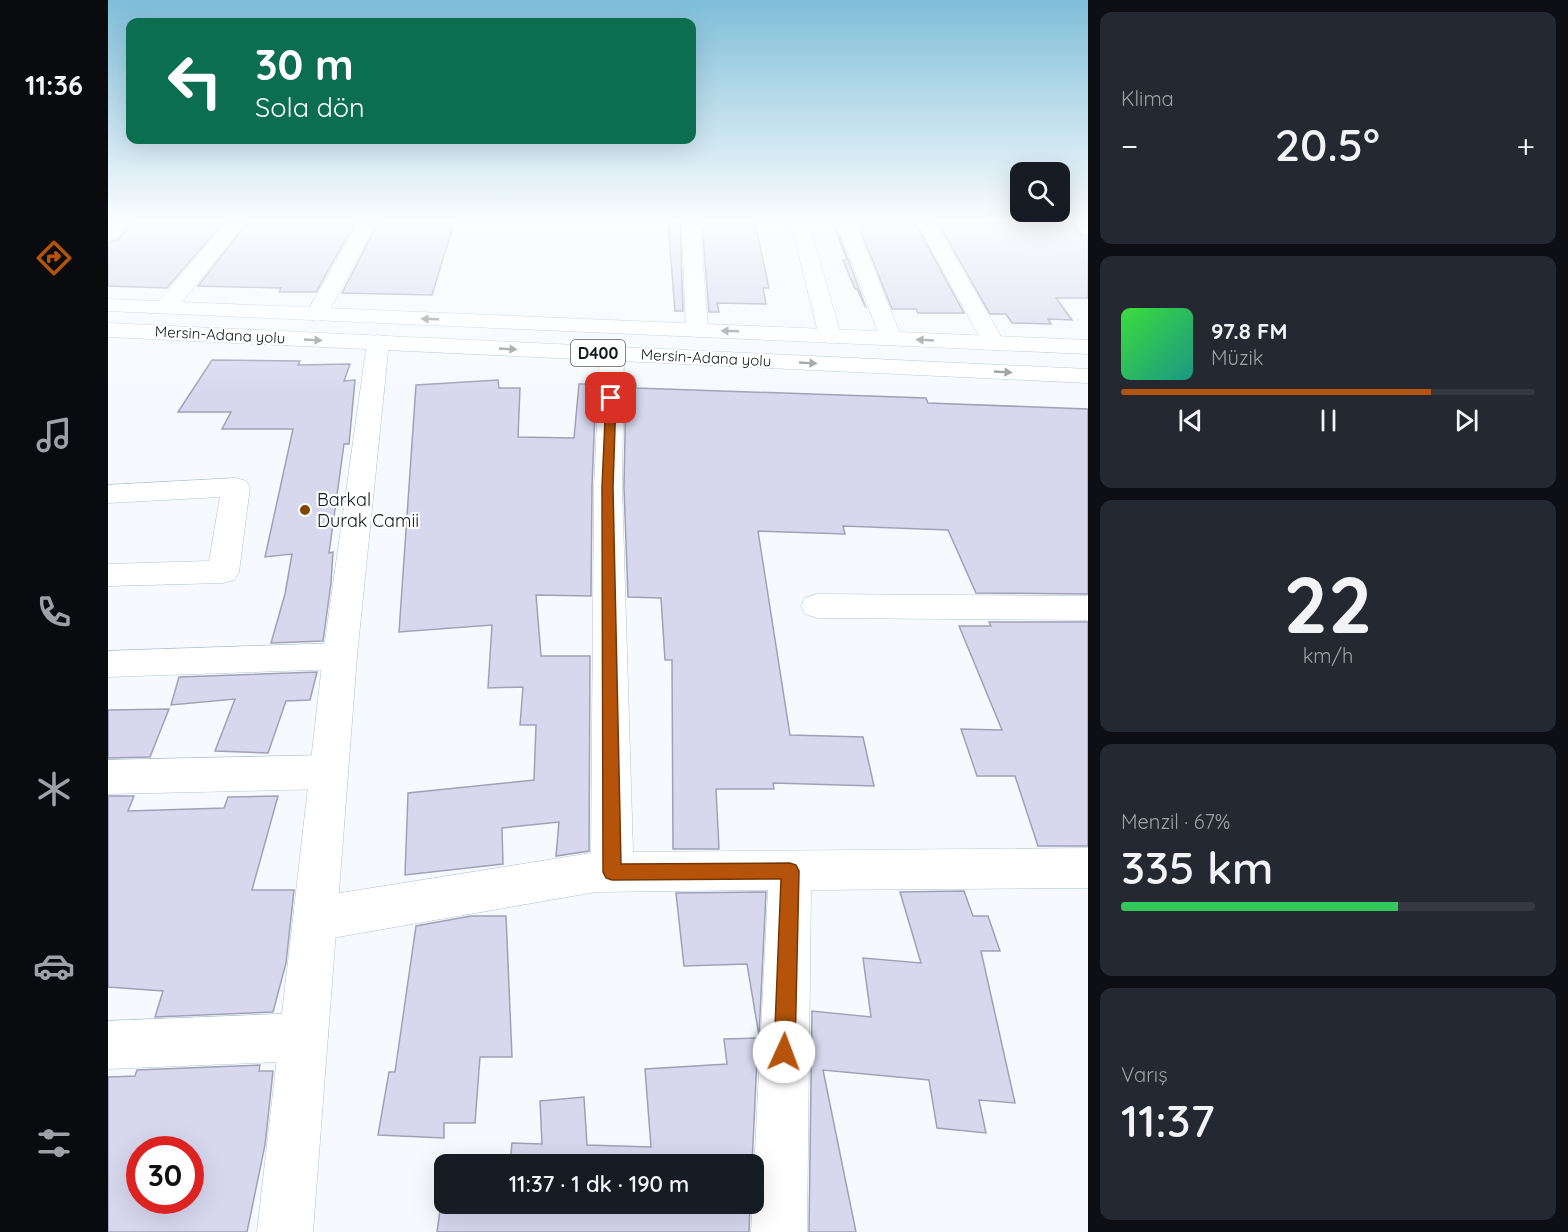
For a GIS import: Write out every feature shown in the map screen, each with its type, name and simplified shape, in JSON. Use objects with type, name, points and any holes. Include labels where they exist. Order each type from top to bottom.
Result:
[{"type":"main road","points":[[166,307],[188,280]]},
{"type":"main road","points":[[316,314],[335,280]]},
{"type":"main road","points":[[694,280],[697,330]]},
{"type":"main road","points":[[815,280],[830,336]]},
{"type":"main road","points":[[868,280],[891,338]]},
{"type":"main road","points":[[958,280],[993,343]]},
{"type":"main road","name":"Mersin-Adana yolu","points":[[108,305],[1088,347]]},
{"type":"main road","name":"Mersin-Adana yolu","points":[[108,330],[1088,376]]},
{"type":"main road","points":[[285,1232],[340,656],[378,342]]},
{"type":"main road","points":[[612,353],[608,487],[612,872]]},
{"type":"main road","points":[[108,494],[236,487],[223,572],[108,575]]},
{"type":"main road","points":[[817,606],[1088,608]]},
{"type":"main road","points":[[108,664],[340,656]]},
{"type":"main road","points":[[108,777],[329,772]]},
{"type":"main road","points":[[315,919],[596,872],[1088,868]]},
{"type":"main road","points":[[779,1232],[790,871]]},
{"type":"main road","points":[[108,1045],[304,1037]]},
{"type":"building","points":[[108,280],[173,280],[167,288],[108,286]]},
{"type":"building","points":[[202,280],[323,280],[316,292],[279,292],[281,288],[198,286]]},
{"type":"building","points":[[348,280],[436,280],[432,295],[342,293]]},
{"type":"building","points":[[673,280],[682,280],[683,311],[675,311]]},
{"type":"building","points":[[707,280],[767,280],[769,288],[763,288],[766,304],[717,303],[719,312],[709,312]]},
{"type":"building","points":[[851,280],[856,280],[866,308],[857,289]]},
{"type":"building","points":[[881,280],[946,280],[964,313],[918,313],[916,309],[892,309]]},
{"type":"building","points":[[971,280],[1088,280],[1088,298],[1056,298],[1072,320],[1048,319],[1051,324],[1012,323],[1006,314],[990,314]]},
{"type":"building","points":[[212,360],[300,361],[298,365],[350,364],[344,381],[355,380],[349,444],[344,444],[329,553],[333,552],[323,641],[271,643],[285,594],[292,554],[265,557],[293,429],[222,429],[231,412],[178,412]]},
{"type":"building","points":[[498,380],[499,388],[520,388],[518,437],[574,438],[579,384],[596,384],[591,596],[536,595],[541,656],[590,656],[589,851],[556,856],[559,822],[502,828],[503,864],[405,875],[408,793],[534,780],[536,725],[520,725],[523,687],[488,688],[492,625],[399,632],[416,385]]},
{"type":"building","points":[[626,384],[636,384],[636,388],[926,398],[928,403],[1088,409],[1088,594],[976,593],[948,530],[843,526],[845,534],[758,531],[790,735],[863,737],[874,786],[773,783],[774,789],[716,789],[719,849],[673,849],[672,660],[665,660],[661,598],[628,597],[624,487]]},
{"type":"building","points":[[989,622],[1088,622],[1088,846],[1038,846],[1015,776],[977,776],[961,729],[1002,730],[959,626],[991,626]]},
{"type":"building","points":[[317,672],[310,700],[286,701],[268,753],[215,751],[235,699],[171,705],[179,677]]},
{"type":"building","points":[[169,709],[150,757],[108,758],[108,710]]},
{"type":"building","points":[[108,796],[134,796],[128,811],[224,808],[228,797],[278,796],[252,890],[294,890],[286,963],[273,1012],[155,1017],[163,991],[108,987]]},
{"type":"building","points":[[964,891],[973,916],[988,916],[1000,951],[981,951],[1015,1103],[979,1100],[986,1133],[937,1128],[929,1080],[823,1070],[856,1232],[809,1232],[812,1011],[871,1017],[863,958],[921,963],[900,892]]},
{"type":"building","points":[[766,892],[759,1036],[747,964],[684,966],[676,893]]},
{"type":"building","points":[[471,916],[506,916],[512,1057],[480,1057],[475,1123],[444,1123],[444,1138],[378,1135],[389,1072],[395,1072],[416,926]]},
{"type":"building","points":[[758,1038],[752,1154],[511,1154],[512,1143],[542,1144],[540,1101],[584,1097],[587,1145],[651,1147],[645,1069],[727,1064],[724,1039]]},
{"type":"building","points":[[260,1065],[259,1071],[273,1071],[265,1145],[247,1232],[108,1232],[108,1077],[135,1076],[137,1070]]},
{"type":"building","points":[[439,1214],[750,1214],[749,1232],[437,1232]]},
{"type":"place","name":"Barkal Durak Camii","points":[[305,510]]},
{"type":"route","points":[[611,398],[608,487],[612,872],[790,871],[784,1052]]}]
